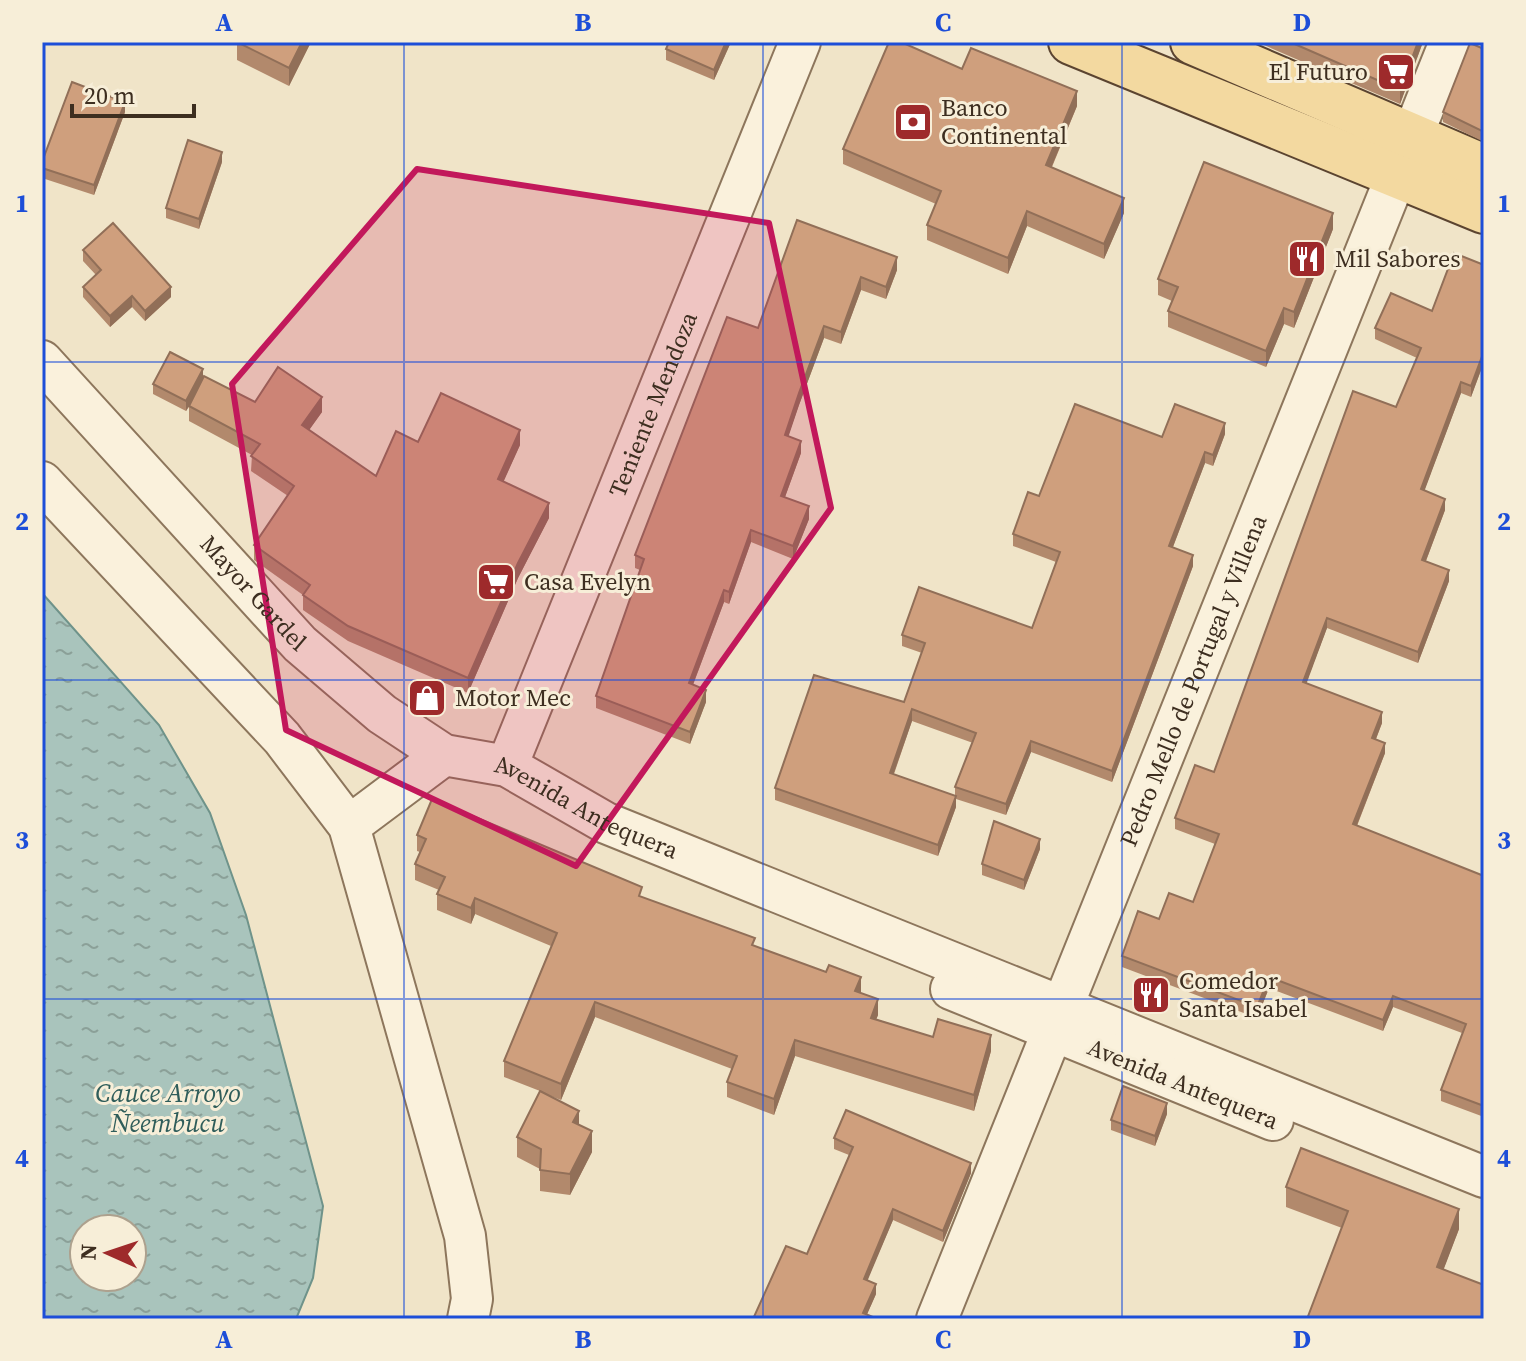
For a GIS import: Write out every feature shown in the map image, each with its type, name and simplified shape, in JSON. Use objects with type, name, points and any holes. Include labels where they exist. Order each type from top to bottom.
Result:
[{"type":"main road","points":[[1071,42],[1404,156],[1484,167]]},
{"type":"main road","points":[[1193,42],[1404,156],[1484,211]]},
{"type":"street","name":"Teniente Mendoza","points":[[507,766],[800,42]]},
{"type":"street","name":"Pedro Mello de Portugal y Villena","points":[[937,1319],[1450,42]]},
{"type":"street","name":"Mayor Gardel","points":[[42,361],[300,644],[382,714],[444,755],[507,766]]},
{"type":"street","points":[[42,482],[282,738],[349,826],[465,1236],[472,1299],[468,1319]]},
{"type":"street","points":[[349,826],[444,755]]},
{"type":"street","name":"Avenida Antequera","points":[[507,766],[606,823],[1484,1205]]},
{"type":"street","name":"Avenida Antequera","points":[[1057,1018],[1484,1177]]},
{"type":"highlighted area","points":[[417,169],[769,223],[831,508],[576,866],[286,730],[232,384]]},
{"type":"water","name":"Cauce Arroyo Ñeembucu","points":[[42,593],[159,725],[210,813],[246,915],[323,1206],[313,1278],[296,1319],[42,1319]]},
{"type":"building","points":[[237,42],[302,42],[289,68]]},
{"type":"building","points":[[669,42],[726,42],[714,70],[666,49]]},
{"type":"building","points":[[889,42],[901,42],[962,69],[971,48],[1077,91],[1046,165],[1124,198],[1104,244],[1027,211],[1008,258],[927,225],[941,191],[843,149]]},
{"type":"building","points":[[1290,42],[1418,42],[1400,90]]},
{"type":"building","points":[[1470,43],[1484,49],[1484,132],[1443,112]]},
{"type":"building","points":[[72,82],[125,102],[94,185],[42,168]]},
{"type":"building","points":[[188,140],[222,152],[199,219],[166,208]]},
{"type":"building","points":[[1204,162],[1333,213],[1294,312],[1284,308],[1266,351],[1168,311],[1178,287],[1158,279]]},
{"type":"building","points":[[797,220],[897,257],[886,287],[861,277],[841,332],[824,326],[785,435],[801,441],[781,496],[809,506],[793,546],[751,530],[729,592],[724,590],[689,683],[706,690],[690,732],[596,696],[644,559],[635,555],[727,317],[758,328]]},
{"type":"building","points":[[113,223],[171,287],[145,311],[132,296],[110,316],[83,287],[101,270],[83,250]]},
{"type":"building","points":[[1454,253],[1484,265],[1484,351],[1471,386],[1461,382],[1421,489],[1445,499],[1422,560],[1449,570],[1418,652],[1327,618],[1303,682],[1382,712],[1372,738],[1385,743],[1353,824],[1484,876],[1484,1106],[1441,1090],[1466,1024],[1393,996],[1383,1020],[1269,977],[1257,1007],[1122,956],[1138,911],[1159,919],[1169,893],[1193,902],[1219,834],[1175,818],[1195,765],[1214,772],[1353,391],[1396,407],[1421,348],[1375,328],[1391,293],[1432,311]]},
{"type":"building","points":[[170,352],[203,369],[186,401],[153,384]]},
{"type":"building","points":[[278,367],[322,397],[302,425],[376,476],[396,431],[418,442],[441,393],[520,430],[498,479],[549,503],[518,563],[468,678],[348,626],[303,595],[310,585],[254,545],[294,486],[251,456],[260,444],[189,406],[204,376],[255,402]]},
{"type":"building","points":[[1075,404],[1162,437],[1175,404],[1225,423],[1213,455],[1205,452],[1169,546],[1193,555],[1112,771],[1031,741],[1006,804],[955,787],[976,733],[912,709],[890,773],[956,796],[938,845],[775,788],[814,675],[904,702],[925,643],[902,635],[919,587],[1032,628],[1060,552],[1013,534],[1028,492],[1039,496]]},
{"type":"building","points":[[432,799],[642,887],[639,896],[755,938],[752,945],[826,972],[829,965],[861,977],[855,991],[878,999],[871,1018],[933,1037],[938,1019],[991,1035],[974,1095],[795,1040],[774,1099],[727,1082],[737,1056],[595,1002],[561,1084],[504,1061],[557,933],[475,898],[471,908],[437,894],[445,877],[415,864],[426,839],[417,835]]},
{"type":"building","points":[[994,821],[1040,839],[1024,880],[982,864]]},
{"type":"building","points":[[1123,1086],[1167,1103],[1155,1136],[1111,1120]]},
{"type":"building","points":[[540,1091],[579,1111],[573,1122],[592,1131],[570,1174],[540,1170],[541,1149],[517,1137]]},
{"type":"building","points":[[846,1110],[971,1163],[943,1231],[893,1209],[864,1279],[876,1284],[863,1313],[872,1319],[753,1319],[786,1246],[807,1254],[853,1147],[834,1138]]},
{"type":"building","points":[[1301,1148],[1459,1209],[1437,1267],[1484,1285],[1484,1319],[1307,1319],[1348,1211],[1286,1187]]},
{"type":"place","name":"El Futuro","points":[[1396,72]]},
{"type":"place","name":"Banco Continental","points":[[913,122]]},
{"type":"place","name":"Mil Sabores","points":[[1307,259]]},
{"type":"place","name":"Casa Evelyn","points":[[496,582]]},
{"type":"place","name":"Motor Mec","points":[[427,698]]},
{"type":"place","name":"Comedor Santa Isabel","points":[[1151,995]]}]
